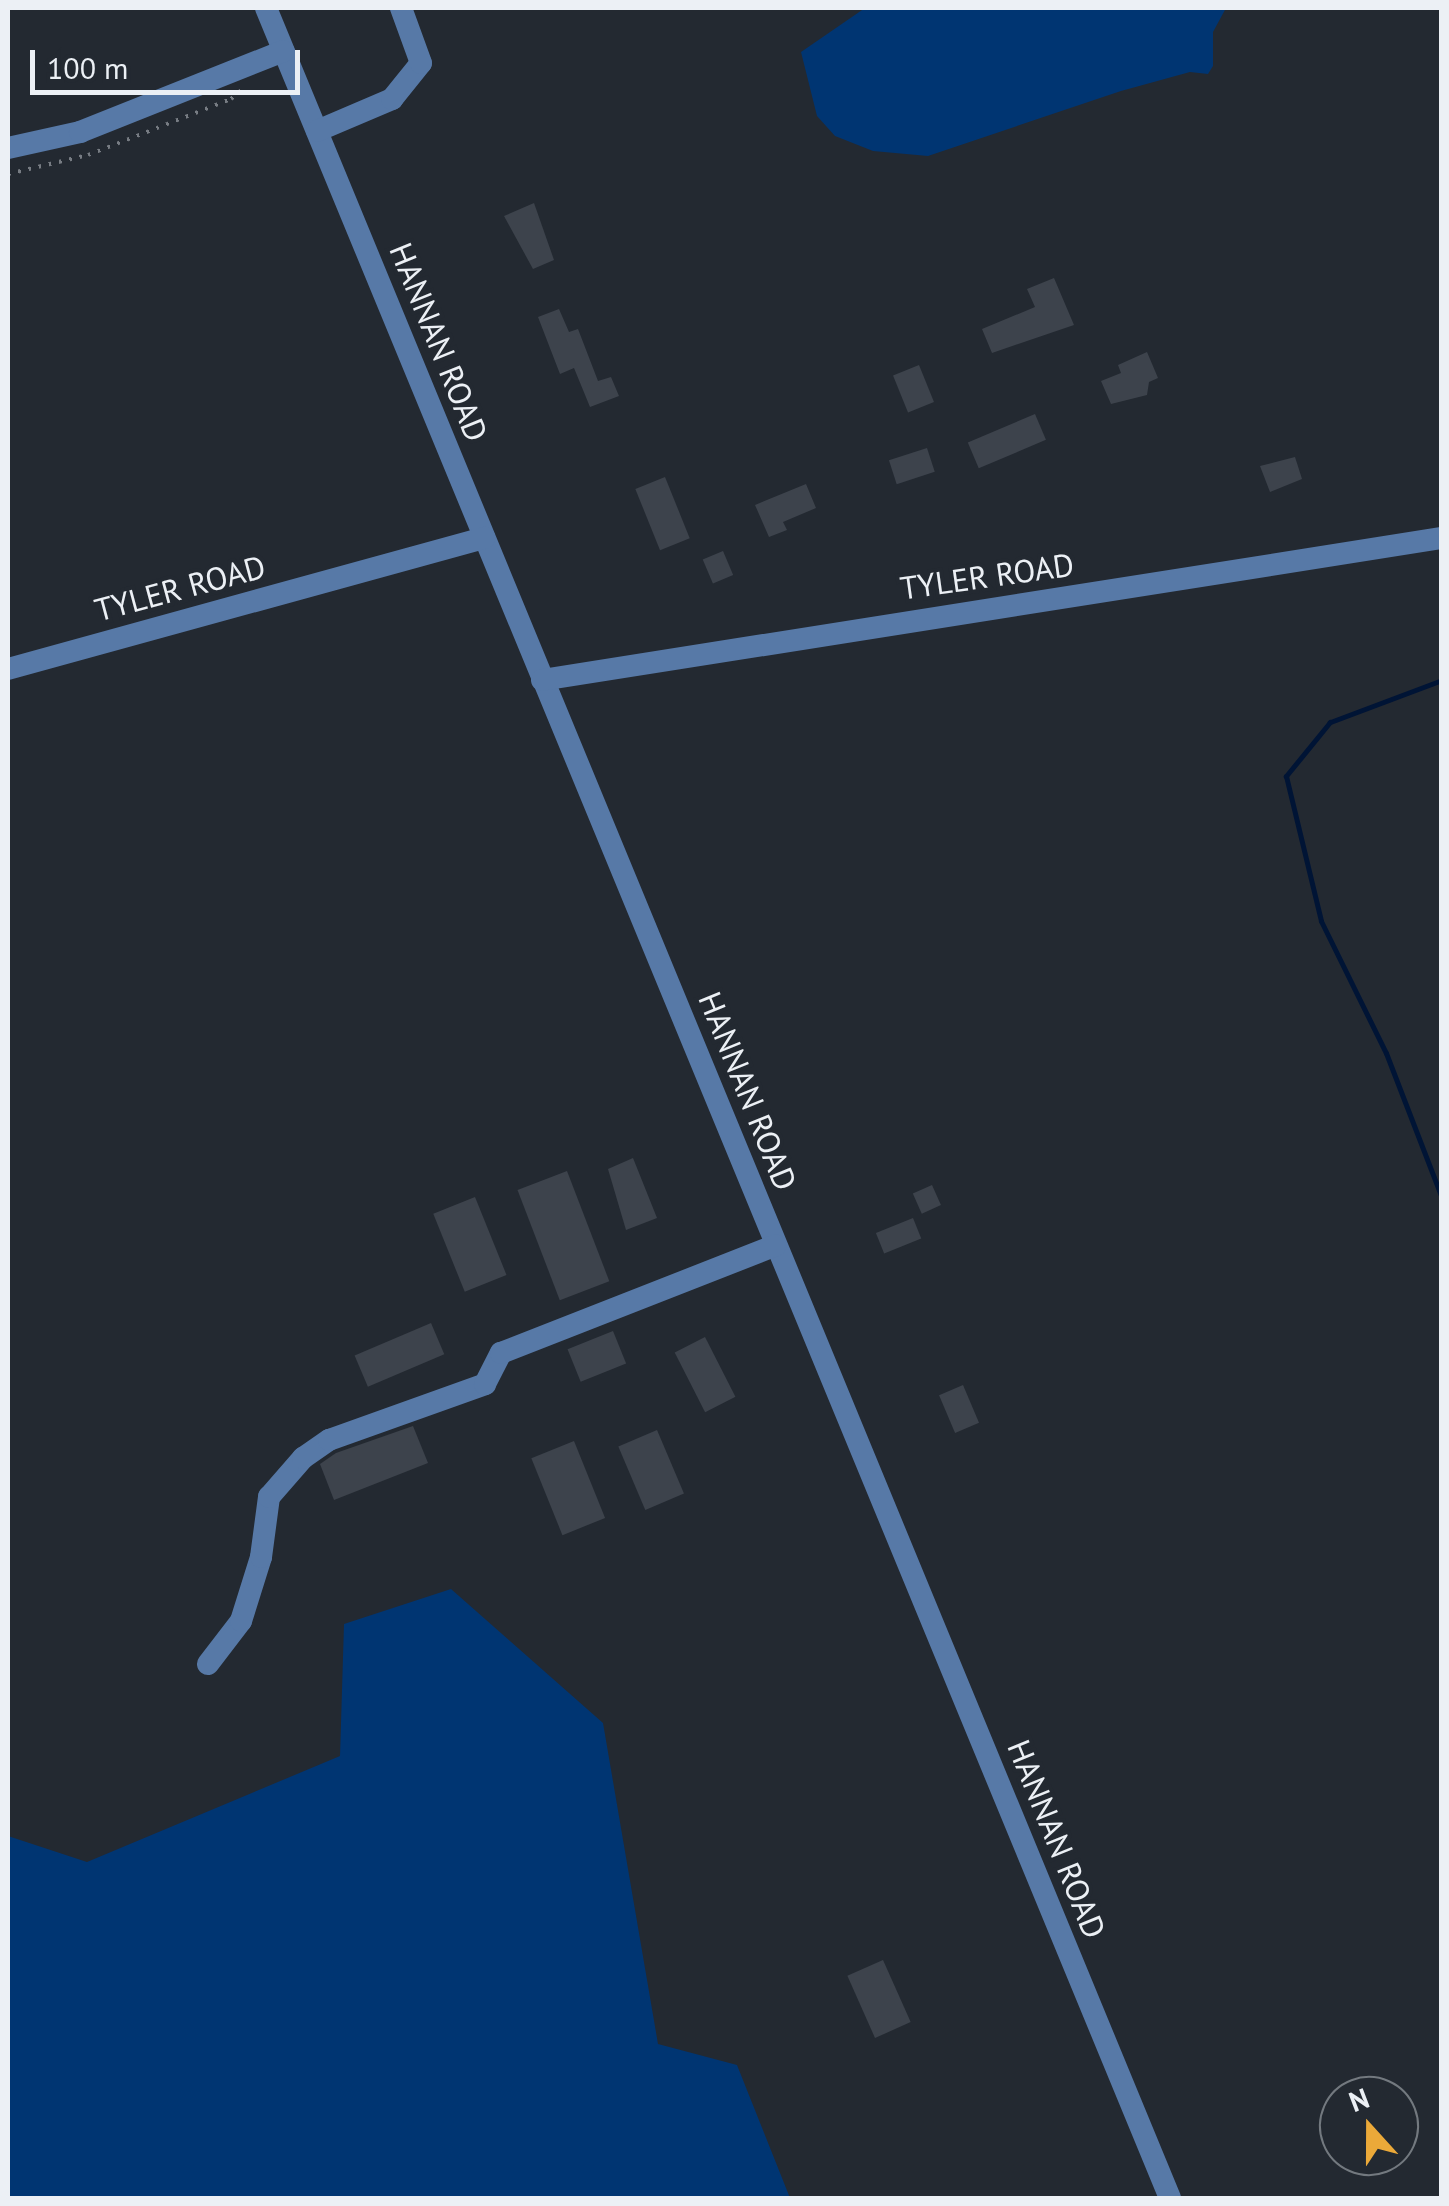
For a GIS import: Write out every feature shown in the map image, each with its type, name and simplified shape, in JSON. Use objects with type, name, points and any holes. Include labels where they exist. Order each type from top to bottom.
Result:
[{"type":"street","name":"HANNAN ROAD","points":[[266,8],[1170,2198]]},
{"type":"street","points":[[317,132],[392,98],[421,63],[401,8]]},
{"type":"street","points":[[8,148],[80,132],[284,50]]},
{"type":"street","name":"TYLER ROAD","points":[[8,669],[484,538]]},
{"type":"street","name":"TYLER ROAD","points":[[542,680],[1442,538]]},
{"type":"street","points":[[208,1664],[241,1621],[261,1557],[269,1498],[303,1458],[329,1440],[485,1384],[501,1353],[776,1245]]},
{"type":"path","points":[[8,174],[88,155],[231,99],[247,81],[243,67]]},
{"type":"shaded area","points":[[865,8],[1226,8],[1213,32],[1213,66],[1208,74],[1190,72],[1121,91],[928,156],[873,151],[835,136],[817,116],[801,52]]},
{"type":"shaded area","points":[[451,1589],[603,1723],[658,2044],[737,2065],[790,2198],[8,2198],[8,1836],[87,1862],[340,1756],[344,1624]]},
{"type":"building","points":[[534,203],[554,260],[533,269],[504,216]]},
{"type":"building","points":[[1054,278],[1074,325],[992,353],[982,329],[1035,307],[1027,289]]},
{"type":"building","points":[[559,309],[569,332],[578,329],[598,381],[611,377],[619,396],[590,407],[574,368],[560,374],[538,317]]},
{"type":"building","points":[[1147,352],[1158,378],[1149,382],[1147,395],[1111,404],[1101,381],[1121,373],[1118,365]]},
{"type":"building","points":[[919,365],[934,402],[908,413],[893,375]]},
{"type":"building","points":[[1035,414],[1046,440],[979,468],[968,443]]},
{"type":"building","points":[[927,448],[935,472],[897,484],[889,460]]},
{"type":"building","points":[[1295,457],[1302,479],[1270,492],[1260,466]]},
{"type":"building","points":[[665,477],[690,538],[660,550],[635,489]]},
{"type":"building","points":[[806,484],[816,508],[783,522],[787,530],[769,537],[755,505]]},
{"type":"building","points":[[723,551],[733,575],[713,584],[703,560]]},
{"type":"building","points":[[633,1158],[657,1218],[626,1230],[608,1169]]},
{"type":"building","points":[[567,1171],[609,1281],[560,1300],[518,1190]]},
{"type":"building","points":[[932,1185],[941,1205],[922,1214],[913,1194]]},
{"type":"building","points":[[475,1197],[506,1275],[465,1292],[433,1214]]},
{"type":"building","points":[[913,1218],[921,1238],[884,1253],[876,1233]]},
{"type":"building","points":[[431,1323],[444,1354],[368,1387],[355,1355]]},
{"type":"building","points":[[613,1331],[626,1363],[581,1382],[568,1349]]},
{"type":"building","points":[[705,1337],[735,1397],[705,1412],[675,1352]]},
{"type":"building","points":[[963,1385],[979,1423],[955,1433],[939,1395]]},
{"type":"building","points":[[413,1426],[428,1463],[334,1500],[320,1464],[336,1453]]},
{"type":"building","points":[[657,1430],[684,1494],[645,1510],[618,1446]]},
{"type":"building","points":[[574,1441],[605,1518],[562,1535],[531,1458]]},
{"type":"building","points":[[883,1960],[911,2022],[875,2038],[847,1976]]},
{"type":"waterway","points":[[1442,680],[1330,722],[1286,776],[1321,921],[1386,1053],[1442,1198]]}]
